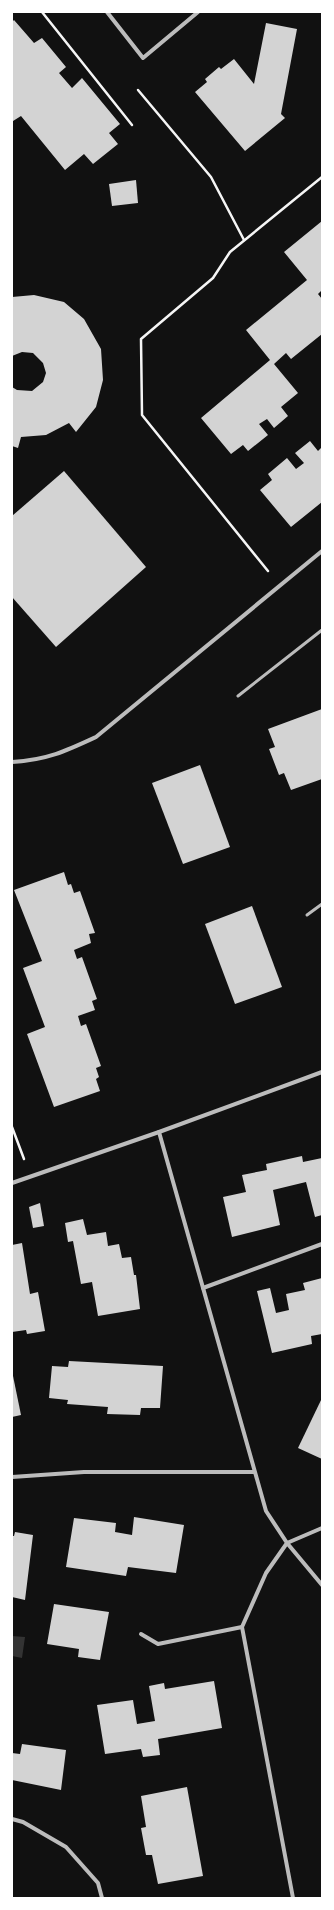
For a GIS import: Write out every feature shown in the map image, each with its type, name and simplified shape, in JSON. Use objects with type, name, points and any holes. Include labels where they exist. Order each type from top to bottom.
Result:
[{"type":"street","points":[[107,12],[143,58],[198,12]]},
{"type":"street","points":[[12,762],[58,755],[96,737],[322,551]]},
{"type":"street","points":[[12,1183],[159,1132],[322,1072]]},
{"type":"street","points":[[159,1132],[266,1511],[287,1543],[322,1585]]},
{"type":"street","points":[[203,1288],[322,1244]]},
{"type":"street","points":[[12,1478],[84,1472],[254,1472]]},
{"type":"street","points":[[293,1898],[242,1627],[266,1574],[287,1543],[322,1528]]},
{"type":"street","points":[[141,1634],[158,1644],[242,1627]]},
{"type":"street","points":[[12,1819],[23,1822],[66,1847],[98,1883],[102,1898]]},
{"type":"lane","points":[[238,696],[322,630]]},
{"type":"lane","points":[[307,915],[322,904]]},
{"type":"path","points":[[42,12],[132,125]]},
{"type":"path","points":[[138,90],[211,177],[244,240]]},
{"type":"path","points":[[279,585],[142,415],[141,339],[213,278],[230,252],[322,177]]},
{"type":"path","points":[[12,1127],[30,1177]]},
{"type":"shaded area","points":[[12,1636],[25,1637],[22,1658],[12,1656]]},
{"type":"building","points":[[14,20],[34,43],[42,38],[66,67],[59,73],[72,88],[82,78],[120,124],[109,133],[118,144],[93,164],[84,154],[65,170],[21,116],[13,121],[12,22]]},
{"type":"building","points":[[266,23],[297,29],[281,114],[285,118],[245,151],[195,92],[207,82],[205,79],[219,67],[221,69],[234,59],[254,84]]},
{"type":"building","points":[[136,180],[138,203],[112,206],[109,184]]},
{"type":"building","points":[[322,221],[322,290],[318,294],[322,299],[322,334],[291,359],[286,353],[274,364],[298,393],[281,407],[288,416],[274,428],[267,419],[259,424],[268,435],[248,451],[243,445],[231,454],[201,418],[270,360],[246,330],[307,280],[284,252]]},
{"type":"building","points":[[34,295],[64,302],[84,319],[101,349],[103,380],[96,407],[76,432],[69,423],[46,435],[21,437],[18,448],[12,446],[12,387],[17,390],[32,391],[43,382],[46,373],[43,363],[33,353],[22,352],[12,356],[12,297]]},
{"type":"building","points":[[310,441],[318,451],[322,447],[322,502],[291,527],[260,490],[272,480],[268,474],[287,458],[296,469],[304,463],[295,453]]},
{"type":"building","points":[[64,471],[146,567],[56,647],[12,597],[12,516]]},
{"type":"building","points":[[322,709],[322,779],[291,790],[284,773],[279,775],[269,749],[275,747],[268,729]]},
{"type":"building","points":[[200,765],[230,847],[183,864],[152,783]]},
{"type":"building","points":[[64,872],[68,885],[71,884],[74,893],[80,891],[95,933],[89,934],[91,943],[74,950],[77,959],[82,957],[97,999],[92,1001],[95,1010],[78,1016],[81,1026],[86,1024],[101,1066],[96,1068],[99,1077],[96,1079],[100,1091],[54,1107],[27,1034],[45,1027],[23,968],[42,961],[14,890]]},
{"type":"building","points":[[252,906],[282,987],[235,1004],[205,924]]},
{"type":"building","points":[[302,1156],[303,1162],[322,1158],[322,1215],[315,1217],[306,1182],[273,1190],[280,1225],[232,1237],[223,1197],[246,1192],[242,1175],[267,1170],[266,1164]]},
{"type":"building","points":[[40,1203],[44,1226],[33,1228],[29,1207]]},
{"type":"building","points":[[83,1219],[87,1235],[106,1232],[108,1246],[119,1244],[122,1258],[131,1257],[134,1275],[136,1275],[140,1309],[98,1316],[92,1282],[81,1284],[73,1241],[68,1242],[65,1223]]},
{"type":"building","points":[[22,1243],[30,1294],[38,1292],[45,1331],[27,1334],[26,1330],[12,1332],[12,1245]]},
{"type":"building","points":[[322,1278],[322,1334],[311,1336],[312,1344],[272,1353],[257,1291],[270,1288],[276,1313],[289,1310],[286,1294],[305,1290],[303,1283]]},
{"type":"building","points":[[69,1361],[163,1366],[160,1408],[141,1408],[140,1415],[107,1414],[108,1407],[67,1404],[68,1400],[49,1398],[52,1366],[68,1367]]},
{"type":"building","points":[[12,1371],[21,1415],[12,1417]]},
{"type":"building","points":[[322,1398],[322,1459],[298,1448]]},
{"type":"building","points":[[134,1517],[184,1525],[176,1573],[128,1567],[126,1576],[66,1567],[74,1518],[116,1523],[115,1532],[132,1535]]},
{"type":"building","points":[[15,1532],[33,1535],[25,1600],[12,1597],[12,1536],[14,1536]]},
{"type":"building","points":[[54,1604],[109,1612],[100,1660],[78,1657],[79,1649],[47,1644]]},
{"type":"building","points":[[214,1681],[222,1728],[158,1739],[160,1755],[143,1757],[141,1749],[105,1754],[97,1705],[133,1700],[137,1724],[155,1721],[149,1686],[164,1683],[165,1689]]},
{"type":"building","points":[[22,1744],[66,1750],[61,1790],[12,1780],[12,1753],[20,1754]]},
{"type":"building","points":[[187,1787],[203,1876],[158,1884],[152,1855],[146,1855],[141,1828],[146,1827],[141,1796]]}]
